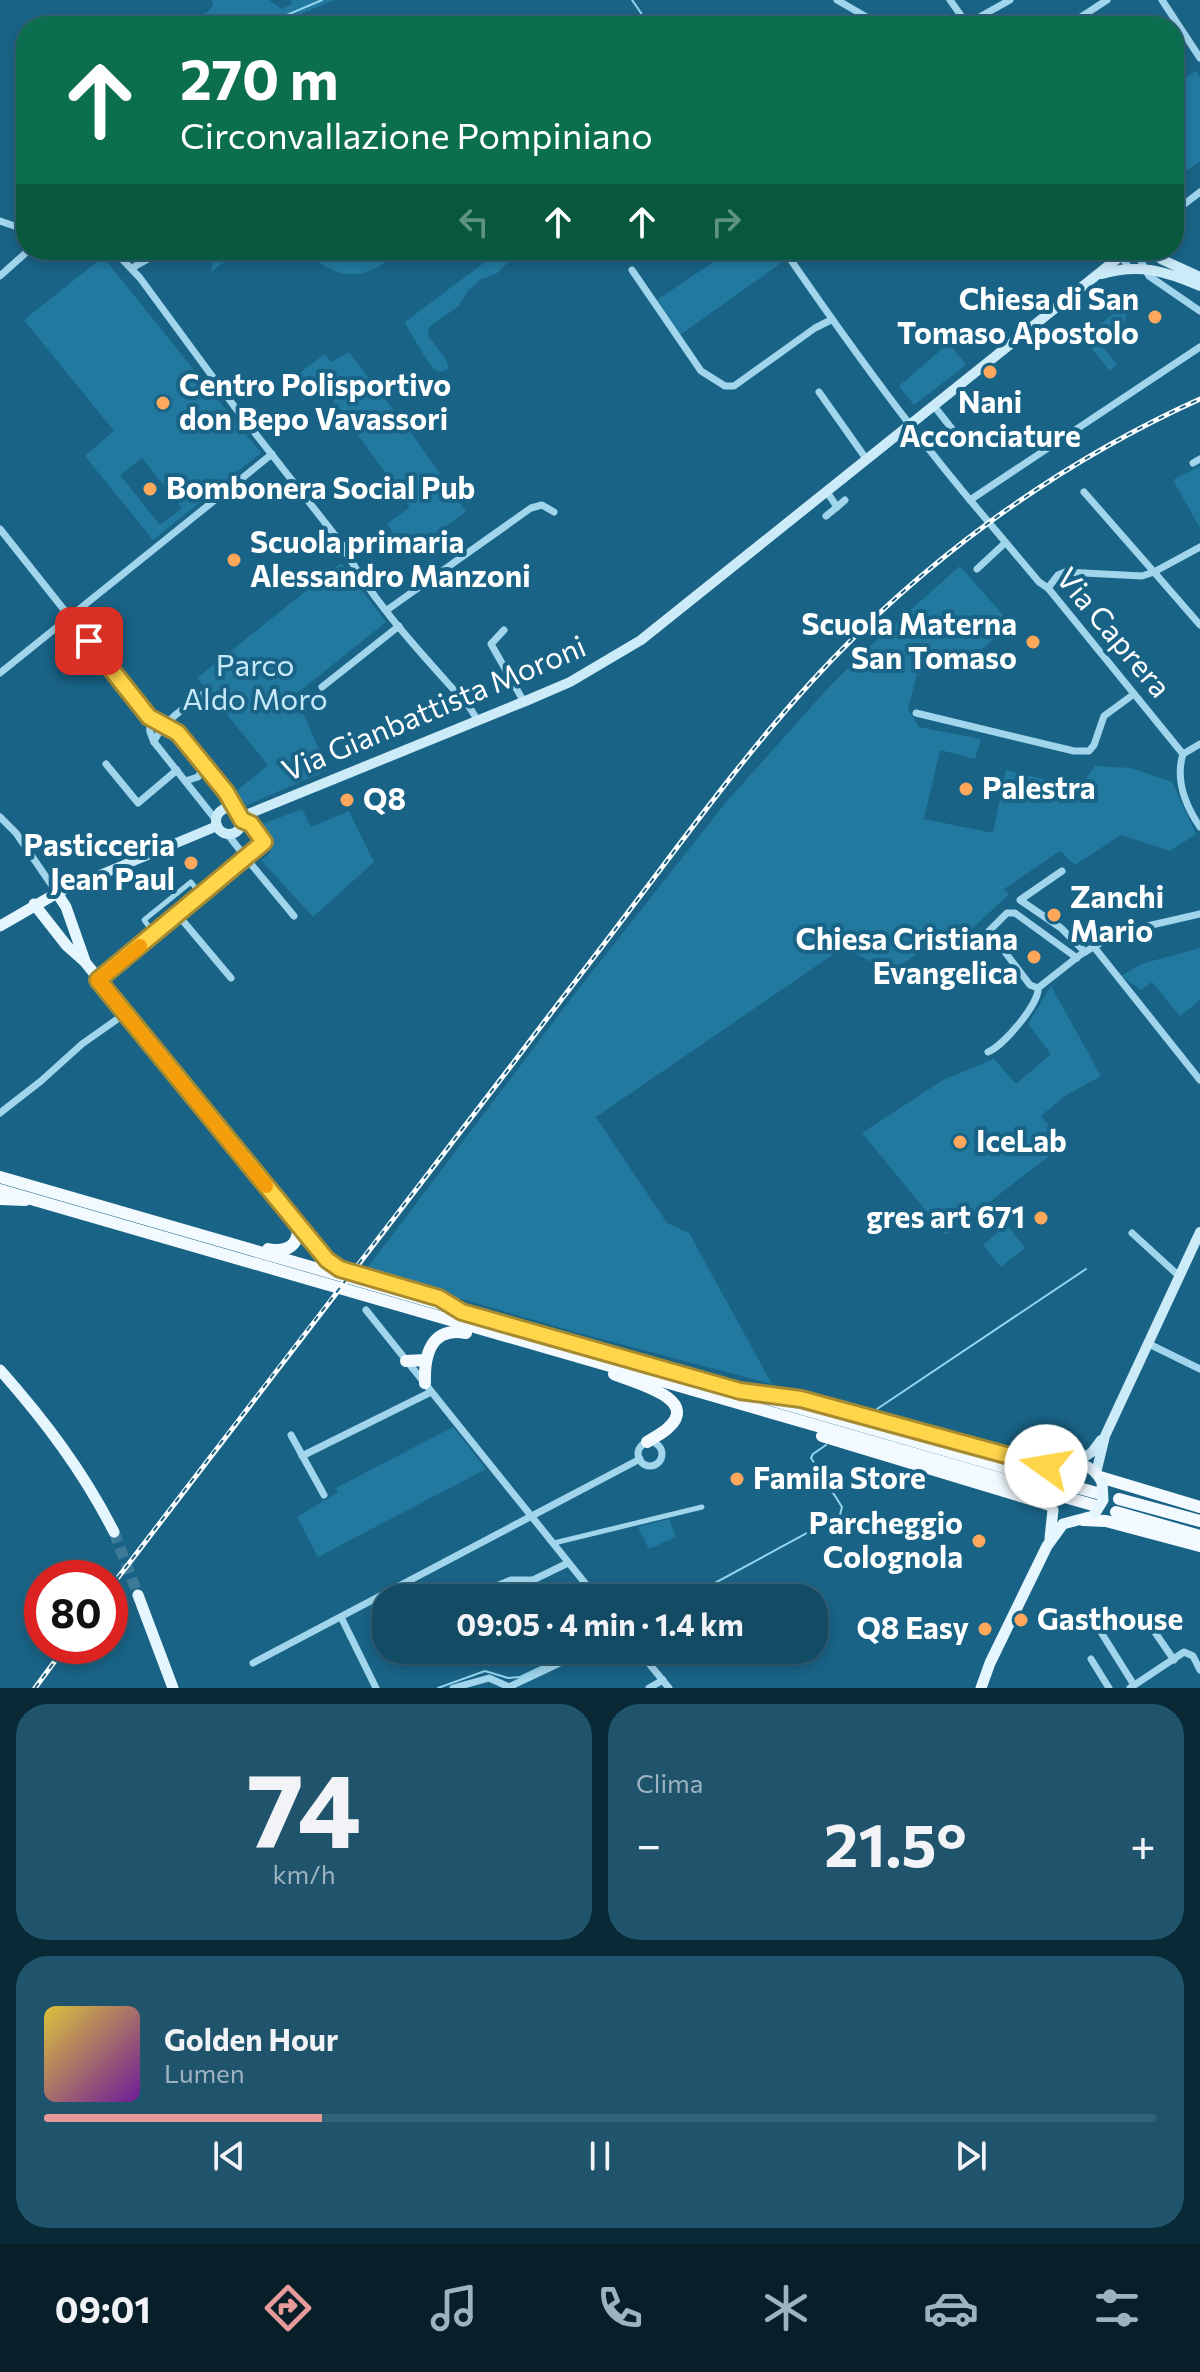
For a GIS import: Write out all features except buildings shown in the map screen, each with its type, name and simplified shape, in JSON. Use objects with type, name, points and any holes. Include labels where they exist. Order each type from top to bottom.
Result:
[{"type":"highway","points":[[0,1177],[224,1242],[342,1284],[462,1312],[740,1391],[1037,1483],[707,1394],[342,1284],[0,1190]]},
{"type":"highway","points":[[0,1199],[36,1200]]},
{"type":"highway","points":[[224,1242],[238,1239],[283,1251],[297,1241],[298,1226]]},
{"type":"highway","points":[[298,1226],[327,1260],[340,1269],[439,1298],[462,1312]]},
{"type":"highway","points":[[428,1388],[426,1360],[435,1341],[453,1331],[531,1352],[577,1357],[670,1397],[676,1413],[672,1424],[647,1442]]},
{"type":"highway","points":[[406,1361],[426,1360]]},
{"type":"highway","points":[[740,1391],[801,1399],[1031,1464],[1054,1490]]},
{"type":"highway","points":[[707,1394],[744,1412],[1054,1490],[1074,1493],[1097,1490],[1168,1498],[1200,1506]]},
{"type":"highway","points":[[1200,1521],[1118,1506],[1200,1536]]},
{"type":"highway","points":[[1078,1520],[1102,1520],[1200,1546]]},
{"type":"main road","name":"Via Gianbattista Moroni","points":[[218,826],[221,811],[226,809],[240,816],[478,721],[523,698],[570,682],[641,640],[1112,260]]},
{"type":"main road","points":[[1168,260],[1200,277]]},
{"type":"main road","points":[[1092,276],[1144,268],[1168,272],[1200,286]]},
{"type":"main road","name":"Via Gianbattista Moroni","points":[[57,893],[218,826],[236,832],[240,816]]},
{"type":"main road","points":[[0,926],[57,893],[66,907],[85,962]]},
{"type":"main road","points":[[34,904],[67,946],[85,962],[298,1226]]},
{"type":"main road","points":[[981,1687],[1047,1546],[1053,1527],[1054,1490],[1076,1463],[1092,1452],[1105,1436],[1200,1232]]},
{"type":"main road","points":[[0,1370],[71,1456],[92,1488],[114,1532]]},
{"type":"main road","points":[[1047,1546],[1063,1524],[1078,1520],[1097,1490],[1105,1436]]},
{"type":"main road","points":[[1076,1463],[1089,1467],[1097,1490]]},
{"type":"main road","points":[[1054,1490],[1064,1518],[1078,1520]]},
{"type":"main road","points":[[138,1595],[173,1688]]},
{"type":"street","points":[[837,0],[865,16]]},
{"type":"street","points":[[982,16],[1010,0]]},
{"type":"street","points":[[1082,16],[1107,0]]},
{"type":"street","points":[[1184,34],[1200,58]]},
{"type":"street","points":[[1184,204],[1200,192]]},
{"type":"street","points":[[0,276],[18,260]]},
{"type":"street","points":[[122,260],[132,268],[341,543],[399,626],[478,721]]},
{"type":"street","points":[[132,268],[146,260]]},
{"type":"street","name":"Via Caprera","points":[[794,260],[831,320],[909,426],[1005,543],[1048,588],[1183,754]]},
{"type":"street","points":[[1126,260],[1129,268]]},
{"type":"street","points":[[1140,260],[1149,276],[1200,311]]},
{"type":"street","points":[[1159,260],[1168,272],[1169,290]]},
{"type":"street","points":[[632,270],[701,371],[725,386],[734,386],[831,320]]},
{"type":"street","points":[[970,500],[1200,347]]},
{"type":"street","points":[[819,392],[867,460]]},
{"type":"street","points":[[934,406],[956,434]]},
{"type":"street","points":[[0,673],[272,454]]},
{"type":"street","points":[[827,492],[837,507]]},
{"type":"street","points":[[1084,492],[1200,625]]},
{"type":"street","points":[[826,516],[845,500]]},
{"type":"street","points":[[387,610],[531,508],[542,505],[554,512]]},
{"type":"street","points":[[0,529],[149,717],[178,733],[226,792],[240,816],[251,824],[264,842],[98,980]]},
{"type":"street","points":[[977,569],[1005,543]]},
{"type":"street","points":[[1048,588],[1058,575],[1065,572],[1142,576],[1200,547]]},
{"type":"street","points":[[322,687],[399,626]]},
{"type":"street","name":"Via Gianbattista Moroni","points":[[504,630],[491,644],[523,698]]},
{"type":"street","points":[[154,742],[159,732],[206,692]]},
{"type":"street","points":[[916,713],[1074,751],[1089,751],[1104,716],[1134,694]]},
{"type":"street","points":[[149,717],[154,742],[218,826],[294,916]]},
{"type":"street","points":[[1200,744],[1183,754],[1180,782],[1190,813],[1200,827]]},
{"type":"street","points":[[106,764],[138,803],[177,770]]},
{"type":"street","points":[[185,781],[198,777],[204,766]]},
{"type":"street","points":[[0,817],[16,833],[57,893]]},
{"type":"street","points":[[1062,871],[1020,900],[1061,928],[1085,952]]},
{"type":"street","points":[[191,882],[200,894],[153,932],[144,920],[191,882]]},
{"type":"street","points":[[1038,988],[1030,985],[989,931],[1007,913],[1013,912],[1077,958]]},
{"type":"street","points":[[988,1052],[1005,1040],[1037,998],[1038,988],[1085,952],[1134,927],[1200,914]]},
{"type":"street","points":[[178,915],[231,978]]},
{"type":"street","points":[[1094,947],[1200,1080]]},
{"type":"street","points":[[0,1113],[82,1044],[126,1013]]},
{"type":"street","points":[[1132,1233],[1179,1276]]},
{"type":"street","points":[[366,1310],[585,1584]]},
{"type":"street","points":[[1149,1344],[1200,1369]]},
{"type":"street","points":[[302,1456],[428,1388]]},
{"type":"street","points":[[291,1435],[324,1495]]},
{"type":"street","points":[[647,1442],[658,1445],[662,1452],[661,1459],[650,1466],[640,1459],[640,1448],[647,1442]]},
{"type":"street","points":[[253,1663],[640,1459]]},
{"type":"street","points":[[553,1544],[702,1507]]},
{"type":"street","points":[[501,1584],[511,1580],[533,1580],[568,1563]]},
{"type":"street","points":[[341,1617],[376,1688]]},
{"type":"street","points":[[1152,1628],[1174,1660]]},
{"type":"street","points":[[1099,1629],[1132,1687],[1184,1652],[1189,1652],[1200,1670]]},
{"type":"street","points":[[1091,1659],[1109,1688]]},
{"type":"street","points":[[453,1688],[489,1678],[509,1688],[558,1664]]},
{"type":"street","points":[[650,1664],[669,1688]]},
{"type":"street","points":[[649,1688],[663,1680]]},
{"type":"green space","points":[[212,0],[269,0],[282,9],[292,4],[291,0],[335,0],[295,16],[200,16],[213,5]]},
{"type":"green space","points":[[1196,71],[1200,78],[1200,161],[1184,172],[1184,79]]},
{"type":"green space","points":[[99,260],[105,260],[261,453],[153,540],[85,456],[114,431],[24,320]],"holes":[[[142,458],[182,508],[160,525],[120,475]]]},
{"type":"green space","points":[[213,260],[230,260],[221,264],[211,272]]},
{"type":"green space","points":[[389,260],[378,267],[354,274],[340,273],[318,262]]},
{"type":"green space","points":[[488,260],[511,260],[496,274],[481,279],[467,292],[459,306],[429,327],[428,336],[449,368],[435,370],[405,322]]},
{"type":"green space","points":[[716,260],[784,261],[680,335],[657,300]]},
{"type":"green space","points":[[1123,306],[1128,311],[1123,326],[1103,348],[1117,364],[1110,371],[1083,338]]},
{"type":"green space","points":[[949,343],[966,365],[914,405],[899,386]]},
{"type":"green space","points":[[349,352],[415,438],[466,512],[407,553],[387,524],[410,507],[324,388],[303,400],[289,381],[325,354],[331,362]]},
{"type":"green space","points":[[1200,466],[1200,528],[1173,480]]},
{"type":"green space","name":"Parco Aldo Moro","points":[[341,563],[386,622],[295,695],[328,770],[245,806],[234,793],[268,765],[197,678]]},
{"type":"green space","points":[[960,566],[1011,624],[963,665],[923,650],[908,709],[919,727],[981,739],[975,759],[940,750],[924,819],[993,833],[1006,770],[1079,788],[1095,766],[1131,768],[1172,782],[1196,834],[1170,851],[1121,835],[1075,865],[1060,851],[1004,889],[1009,894],[958,942],[940,940],[889,972],[844,947],[596,1117],[667,1223],[689,1233],[772,1384],[575,1332],[365,1271],[573,996],[727,801],[829,687]]},
{"type":"green space","points":[[302,809],[311,827],[349,811],[374,862],[313,917],[261,860],[273,847],[260,825]]},
{"type":"green space","points":[[1200,948],[1200,1000],[1180,1016],[1152,982],[1141,990],[1121,976],[1141,964]]},
{"type":"green space","points":[[1051,986],[1101,1076],[1063,1097],[1041,1116],[1064,1145],[946,1235],[862,1133],[943,1080],[994,1059],[1016,1084],[1051,1054],[1028,1024]]},
{"type":"green space","points":[[1007,1225],[1025,1248],[1001,1267],[983,1245]]},
{"type":"green space","points":[[453,1427],[486,1469],[318,1557],[297,1517],[338,1492],[336,1488]]},
{"type":"green space","points":[[669,1519],[676,1537],[649,1549],[638,1527]]},
{"type":"waterway","points":[[284,16],[322,0]]},
{"type":"waterway","points":[[632,0],[643,16]]},
{"type":"waterway","points":[[877,1409],[1086,1269]]},
{"type":"waterway","points":[[713,1584],[840,1515],[842,1507],[811,1458],[826,1445]]},
{"type":"waterway","points":[[438,1688],[485,1671],[508,1678],[520,1677],[547,1664]]},
{"type":"tunnel","points":[[114,1532],[138,1595]]},
{"type":"railway","points":[[128,1565],[722,788],[812,681],[898,596],[992,520],[1093,454],[1200,399]]},
{"type":"railway","points":[[35,1688],[53,1664]]},
{"type":"slow traffic","points":[[140,946],[98,980],[266,1186]]},
{"type":"place","name":"Chiesa di San Tomaso Apostolo","points":[[1155,317]]},
{"type":"place","name":"Nani Acconciature","points":[[990,372]]},
{"type":"place","name":"Centro Polisportivo don Bepo Vavassori","points":[[163,403]]},
{"type":"place","name":"Bombonera Social Pub","points":[[150,489]]},
{"type":"place","name":"Scuola primaria Alessandro Manzoni","points":[[234,560]]},
{"type":"place","name":"Scuola Materna San Tomaso","points":[[1033,642]]},
{"type":"place","name":"Palestra","points":[[966,789]]},
{"type":"place","name":"Q8","points":[[347,800]]},
{"type":"place","name":"Pasticceria Jean Paul","points":[[191,863]]},
{"type":"place","name":"Zanchi Mario","points":[[1054,915]]},
{"type":"place","name":"Chiesa Cristiana Evangelica","points":[[1034,957]]},
{"type":"place","name":"IceLab","points":[[960,1142]]},
{"type":"place","name":"gres art 671","points":[[1041,1218]]},
{"type":"place","name":"Famila Store","points":[[737,1479]]},
{"type":"place","name":"Parcheggio Colognola","points":[[979,1541]]},
{"type":"place","name":"Gasthouse","points":[[1021,1620]]},
{"type":"place","name":"Q8 Easy","points":[[985,1629]]},
{"type":"route","points":[[89,641],[149,717],[178,733],[226,792],[242,820],[251,824],[264,842],[98,980],[327,1260],[340,1269],[439,1298],[462,1312],[565,1342],[740,1391],[801,1399],[1046,1466]]}]
